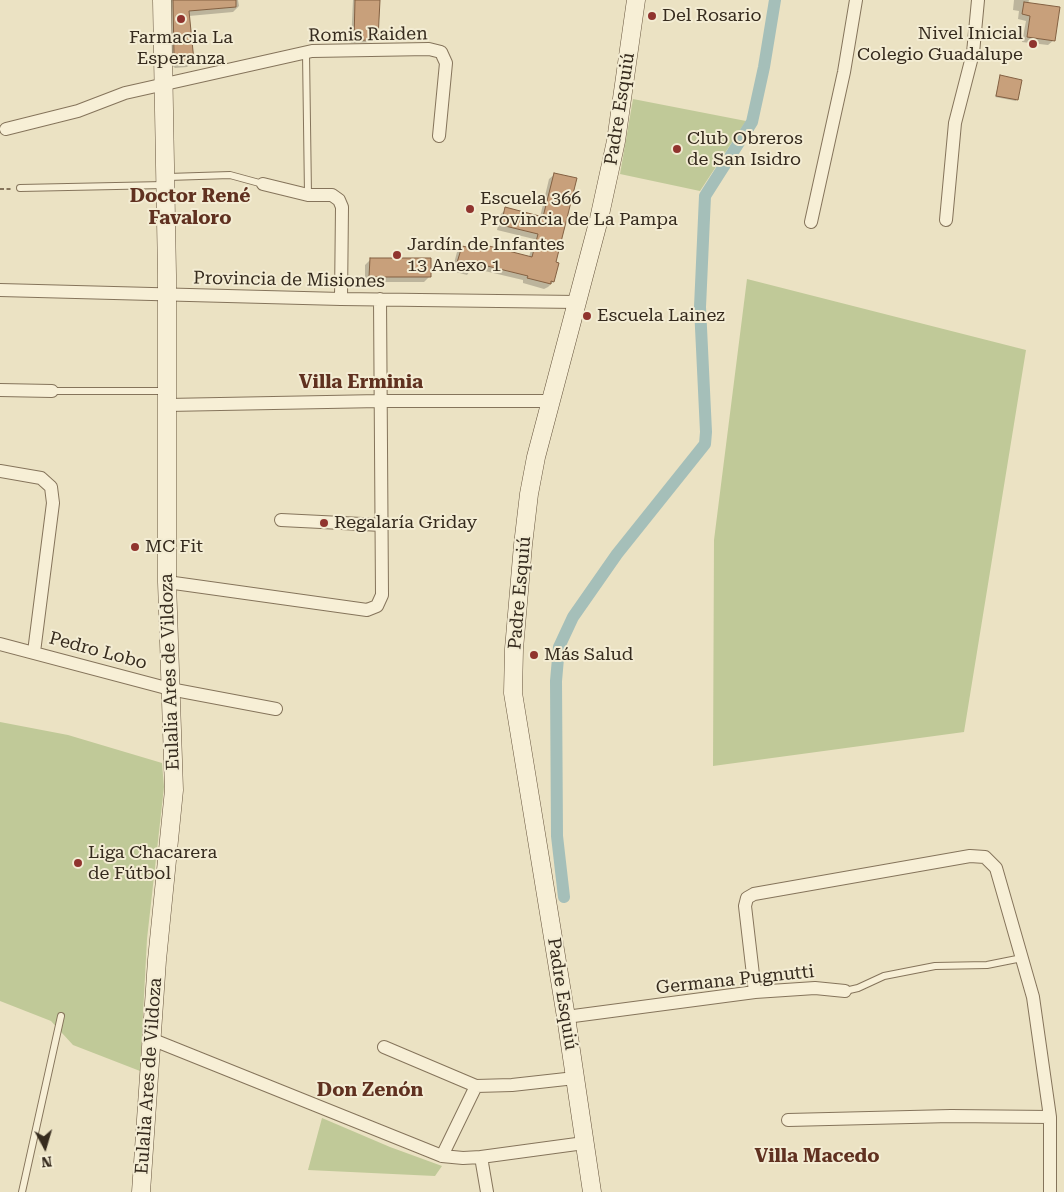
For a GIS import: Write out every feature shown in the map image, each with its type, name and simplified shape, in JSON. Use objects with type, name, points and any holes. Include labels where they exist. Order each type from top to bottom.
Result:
[{"type":"street","name":"Eulalia Ares de Vildoza","points":[[141,1192],[151,1039],[174,790],[167,582],[168,294],[162,0]]},
{"type":"street","name":"Padre Esquiú","points":[[592,1192],[566,1016],[513,693],[514,649],[528,503],[536,457],[599,219],[616,141],[636,0]]},
{"type":"street","points":[[811,222],[844,72],[856,0]]},
{"type":"street","points":[[946,220],[955,124],[973,53],[978,0]]},
{"type":"street","name":"Romis Raiden","points":[[6,129],[78,111],[125,93],[312,51],[429,49],[441,52],[446,62],[439,136]]},
{"type":"street","points":[[263,184],[308,195],[332,195],[338,200],[342,207],[340,299]]},
{"type":"street","name":"Provincia de Misiones","points":[[0,290],[340,299],[578,302]]},
{"type":"street","points":[[167,582],[367,610],[377,606],[382,595],[380,299]]},
{"type":"street","points":[[0,390],[52,391]]},
{"type":"street","points":[[168,398],[550,401]]},
{"type":"street","points":[[0,471],[41,478],[51,487],[53,503],[34,652]]},
{"type":"street","points":[[280,520],[382,525]]},
{"type":"street","name":"Pedro Lobo","points":[[0,644],[170,688],[276,709]]},
{"type":"street","points":[[755,992],[745,906],[747,898],[754,894],[970,856],[985,857],[996,868],[1033,997],[1050,1117],[1050,1192]]},
{"type":"street","name":"Germana Pugnutti","points":[[566,1016],[755,992],[815,988],[845,990]]},
{"type":"street","points":[[151,1039],[442,1156],[481,1157],[584,1143]]},
{"type":"street","points":[[384,1047],[476,1086],[512,1085],[575,1078]]},
{"type":"street","points":[[442,1156],[476,1086]]},
{"type":"street","points":[[788,1120],[952,1116],[1050,1117]]},
{"type":"street","points":[[481,1157],[486,1192]]},
{"type":"lane","points":[[306,53],[308,195]]},
{"type":"lane","points":[[20,188],[165,181],[230,175],[263,184]]},
{"type":"lane","points":[[52,391],[168,398]]},
{"type":"lane","name":"Germana Pugnutti","points":[[845,990],[858,988],[884,976],[935,966],[987,965],[1022,958]]},
{"type":"lane","points":[[22,1192],[61,1016]]},
{"type":"path","points":[[0,189],[20,188]]},
{"type":"green space","name":"Club Obreros de San Isidro","points":[[633,99],[746,121],[700,191],[620,174]]},
{"type":"green space","points":[[747,279],[1026,350],[964,732],[713,766],[714,540]]},
{"type":"green space","name":"Liga Chacarera de Fútbol","points":[[0,722],[68,735],[162,763],[164,787],[147,939],[140,1071],[73,1045],[51,1021],[0,1001]]},
{"type":"green space","points":[[322,1118],[390,1147],[442,1166],[435,1176],[308,1170]]},
{"type":"building","points":[[173,0],[236,0],[236,7],[189,11],[194,61],[181,62],[174,55]]},
{"type":"building","points":[[355,0],[380,0],[378,39],[354,41]]},
{"type":"building","points":[[1024,2],[1060,7],[1055,41],[1027,37],[1030,16],[1022,14]]},
{"type":"building","points":[[1000,75],[1022,80],[1018,100],[996,96]]},
{"type":"building","points":[[554,173],[577,178],[556,262],[559,263],[554,282],[551,281],[551,284],[527,278],[528,276],[475,263],[473,270],[456,266],[462,246],[484,251],[485,245],[532,257],[538,234],[501,225],[505,207],[543,217]]},
{"type":"building","points":[[370,258],[431,258],[431,277],[369,277]]},
{"type":"waterway","points":[[564,897],[557,836],[556,681],[559,647],[573,617],[617,554],[705,444],[700,307],[705,196],[752,122],[764,67],[775,0]]},
{"type":"place","name":"Del Rosario","points":[[652,16]]},
{"type":"place","name":"Farmacia La Esperanza","points":[[181,19]]},
{"type":"place","name":"Nivel Inicial Colegio Guadalupe","points":[[1033,44]]},
{"type":"place","name":"Club Obreros de San Isidro","points":[[677,149]]},
{"type":"place","name":"Escuela 366 Provincia de La Pampa","points":[[470,209]]},
{"type":"place","name":"Jardín de Infantes 13 Anexo 1","points":[[397,255]]},
{"type":"place","name":"Escuela Lainez","points":[[587,316]]},
{"type":"place","name":"Regalaría Griday","points":[[324,523]]},
{"type":"place","name":"MC Fit","points":[[135,547]]},
{"type":"place","name":"Más Salud","points":[[534,655]]},
{"type":"place","name":"Liga Chacarera de Fútbol","points":[[78,863]]},
{"type":"district","name":"Doctor René Favaloro","points":[[190,207]]},
{"type":"district","name":"Villa Erminia","points":[[361,382]]},
{"type":"district","name":"Don Zenón","points":[[370,1090]]},
{"type":"district","name":"Villa Macedo","points":[[817,1156]]}]
